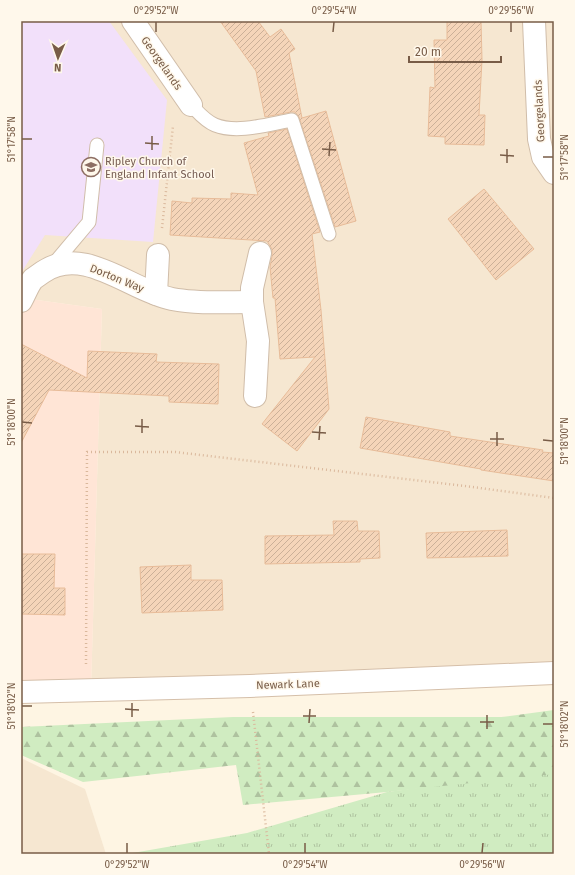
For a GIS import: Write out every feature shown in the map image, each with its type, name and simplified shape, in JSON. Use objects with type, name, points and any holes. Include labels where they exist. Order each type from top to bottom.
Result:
[{"type":"street","name":"Georgelands","points":[[133,21],[191,105]]},
{"type":"street","name":"Georgelands","points":[[534,21],[539,139],[543,157],[554,173]]},
{"type":"street","points":[[255,396],[258,341],[252,302],[252,288],[260,254]]},
{"type":"street","name":"Dorton Way","points":[[156,294],[158,255]]},
{"type":"street","name":"Dorton Way","points":[[21,301],[34,279],[52,266],[71,263],[91,265],[156,294],[173,299],[212,303],[252,302]]},
{"type":"street","name":"Newark Lane","points":[[21,692],[250,686],[554,673]]},
{"type":"lane","points":[[191,105],[202,116],[215,125],[230,128],[246,128],[292,120],[329,234]]},
{"type":"lane","points":[[52,266],[89,222],[97,145]]},
{"type":"path","points":[[158,255],[178,86]]},
{"type":"path","points":[[86,690],[87,452],[175,452],[554,498]]},
{"type":"path","points":[[250,686],[269,854]]},
{"type":"shaded area","points":[[21,21],[554,21],[554,673],[91,690],[102,309],[23,298],[21,301]]},
{"type":"shaded area","name":"Ripley Church of England Infant School","points":[[21,21],[109,21],[167,100],[153,242],[45,235],[21,273]]},
{"type":"shaded area","points":[[23,298],[102,309],[91,690],[21,692],[21,301]]},
{"type":"shaded area","points":[[21,758],[85,789],[106,854],[21,854]]},
{"type":"green space","points":[[554,710],[554,774],[387,792],[243,805],[236,765],[83,782],[21,755],[21,727],[233,717],[502,717]]},
{"type":"green space","points":[[554,770],[554,854],[127,854],[247,833],[387,792]]},
{"type":"building","points":[[220,21],[258,21],[270,37],[281,29],[295,49],[289,53],[302,118],[326,111],[356,221],[335,227],[299,117],[295,112],[291,112],[265,117],[256,71]]},
{"type":"building","points":[[447,21],[481,21],[482,60],[479,115],[485,115],[484,145],[445,144],[445,137],[428,136],[430,87],[435,88],[434,40],[447,40]]},
{"type":"building","points":[[287,129],[320,232],[312,234],[321,310],[329,409],[297,451],[262,424],[315,357],[280,359],[275,298],[273,298],[270,267],[272,249],[267,241],[170,235],[172,201],[192,203],[192,198],[231,199],[231,193],[258,195],[244,143],[269,136],[268,133]]},
{"type":"building","points":[[484,189],[534,249],[496,280],[448,219]]},
{"type":"building","points":[[21,344],[87,378],[88,351],[157,354],[156,362],[219,364],[218,404],[169,402],[169,396],[49,390],[21,443]]},
{"type":"building","points":[[366,417],[450,432],[450,436],[554,453],[554,481],[481,470],[360,448]]},
{"type":"building","points":[[333,521],[357,521],[358,531],[379,531],[380,558],[360,559],[360,562],[265,564],[265,536],[334,535]]},
{"type":"building","points":[[507,530],[508,556],[427,558],[426,533]]},
{"type":"building","points":[[21,554],[55,554],[54,588],[65,588],[65,615],[21,614]]},
{"type":"building","points":[[191,565],[191,580],[222,580],[223,610],[142,613],[140,567]]},
{"type":"place","name":"Ripley Church of England Infant School","points":[[91,167]]}]
